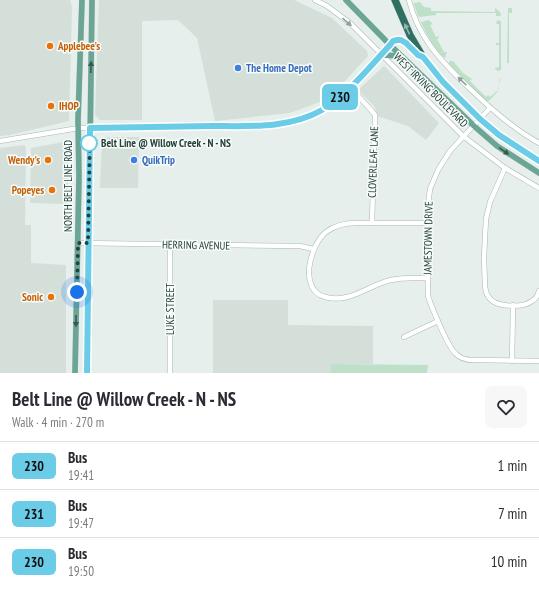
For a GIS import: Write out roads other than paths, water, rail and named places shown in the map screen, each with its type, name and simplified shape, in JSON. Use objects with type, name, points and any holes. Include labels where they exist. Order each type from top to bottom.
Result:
[{"type":"highway","points":[[395,0],[410,35],[423,57]]},
{"type":"main road","name":"NORTH BELT LINE ROAD","points":[[75,373],[82,0]]},
{"type":"main road","name":"NORTH BELT LINE ROAD","points":[[87,373],[92,0]]},
{"type":"main road","name":"WEST IRVING BOULEVARD","points":[[346,0],[402,57],[474,126],[503,151],[539,173]]},
{"type":"main road","name":"WEST IRVING BOULEVARD","points":[[390,45],[393,41],[401,40],[406,43],[418,55],[423,57],[443,82],[480,119],[499,135],[539,161]]},
{"type":"main road","points":[[381,55],[396,55],[402,57]]},
{"type":"street","name":"WEST IRVING BOULEVARD","points":[[315,0],[327,6],[350,23],[463,136],[505,168],[539,188]]},
{"type":"street","points":[[410,0],[415,18],[433,50],[443,62],[490,108],[539,143]]},
{"type":"street","points":[[0,142],[79,128],[195,127],[284,124],[304,118],[322,110],[339,98],[390,45]]},
{"type":"street","name":"CLOVERLEAF LANE","points":[[350,87],[374,115],[372,223]]},
{"type":"street","name":"JAMESTOWN DRIVE","points":[[490,108],[463,136],[442,162],[433,182],[428,199],[428,296],[452,350],[460,357],[473,360],[512,361]]},
{"type":"street","points":[[505,168],[490,202],[486,219],[484,257],[485,287],[488,297],[494,302],[502,305],[527,304],[536,297],[539,291]]},
{"type":"street","points":[[427,223],[347,223],[332,228],[322,236],[313,249],[310,260],[310,281],[315,291],[319,294],[326,297],[339,298],[352,296],[377,284],[391,280],[428,278]]},
{"type":"street","name":"HERRING AVENUE","points":[[78,243],[300,246],[313,249]]},
{"type":"street","name":"LUKE STREET","points":[[170,245],[170,373]]},
{"type":"street","points":[[512,305],[512,361],[539,361]]},
{"type":"street","points":[[404,337],[438,321]]},
{"type":"place","name":"Applebee's","points":[[50,46]]},
{"type":"place","name":"The Home Depot","points":[[238,68]]},
{"type":"place","name":"IHOP","points":[[51,106]]},
{"type":"place","name":"Belt Line @ Willow Creek - N - NS","points":[[89,143]]},
{"type":"place","name":"Wendy's","points":[[48,160]]},
{"type":"place","name":"QuikTrip","points":[[134,160]]},
{"type":"place","name":"Popeyes","points":[[52,190]]},
{"type":"place","name":"Sonic","points":[[51,297]]}]
